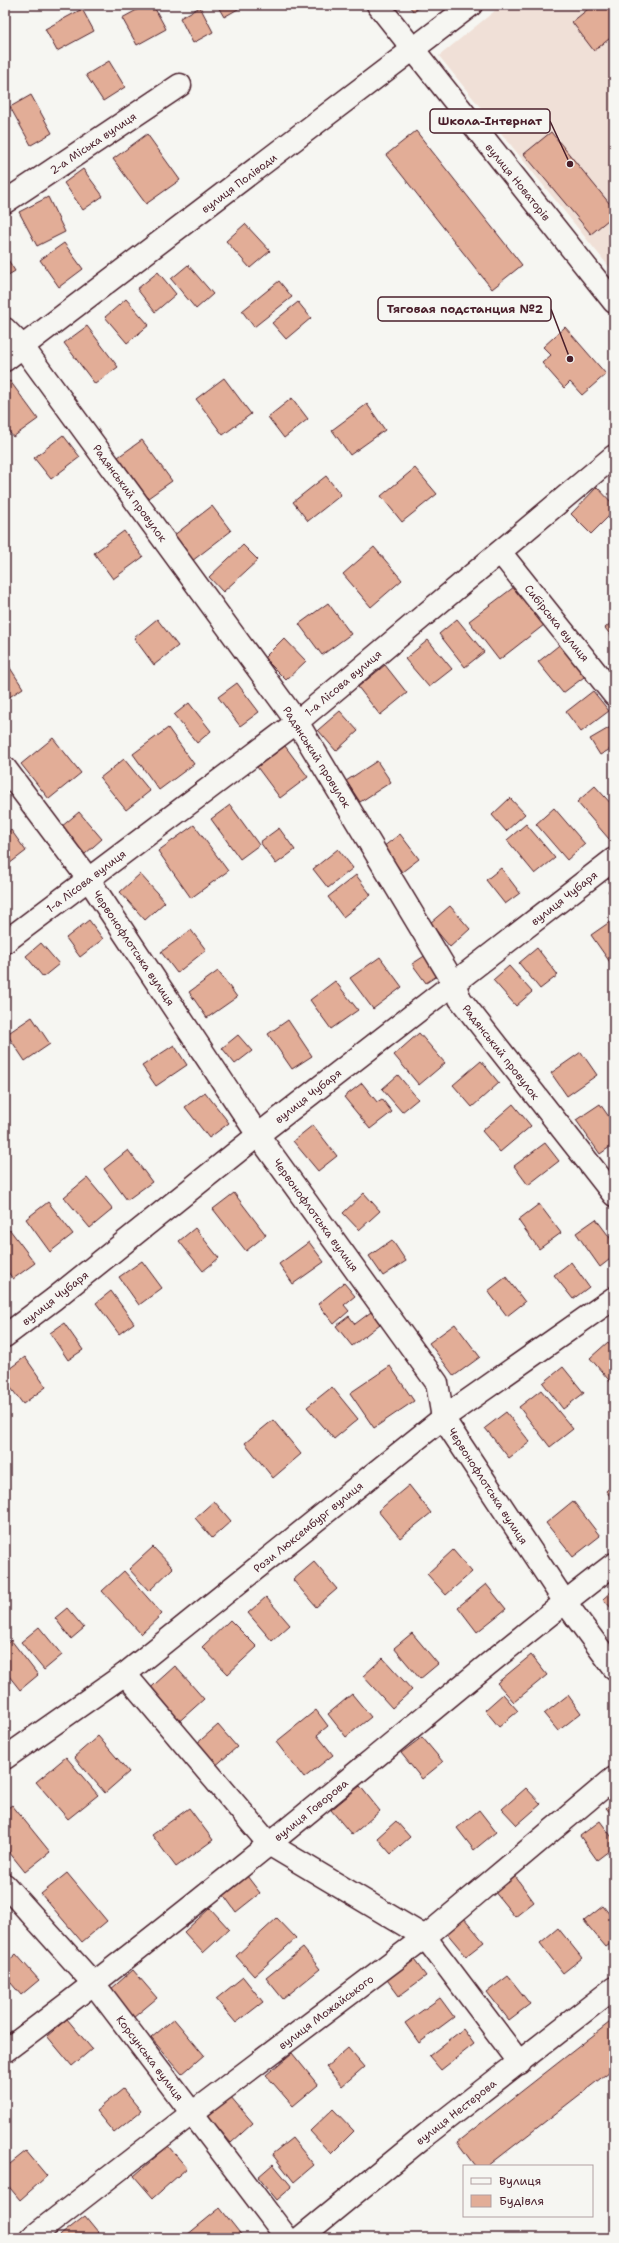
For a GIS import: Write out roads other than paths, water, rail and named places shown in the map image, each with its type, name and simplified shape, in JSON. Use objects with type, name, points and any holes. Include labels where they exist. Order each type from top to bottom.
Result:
[{"type":"street","name":"вулиця Новаторів","points":[[378,5],[614,302]]},
{"type":"street","name":"вулиця Поліводи","points":[[5,360],[414,50],[471,5]]},
{"type":"street","name":"2-а Міська вулиця","points":[[5,202],[180,85]]},
{"type":"street","name":"Радянський провулок","points":[[5,329],[23,347],[297,722],[454,983],[460,999],[614,1195]]},
{"type":"street","name":"1-а Лісова вулиця","points":[[5,942],[297,722],[614,456]]},
{"type":"street","name":"Сибірська вулиця","points":[[500,552],[614,695]]},
{"type":"street","name":"Червонофлотська вулиця","points":[[5,768],[89,880],[258,1134],[437,1383],[443,1418],[564,1602],[614,1668]]},
{"type":"street","name":"вулиця Чубаря","points":[[5,1336],[54,1299],[258,1134],[614,859]]},
{"type":"street","name":"Рози Люксембург вулиця","points":[[5,1758],[125,1674],[443,1418],[614,1298]]},
{"type":"street","name":"вулиця Говорова","points":[[5,2051],[94,1984],[269,1844],[564,1602],[614,1564]]},
{"type":"street","points":[[125,1674],[269,1844],[425,1937],[520,2063]]},
{"type":"street","name":"вулиця Можайського","points":[[31,2238],[192,2113],[425,1937],[614,1778]]},
{"type":"street","name":"Корсунська вулиця","points":[[5,1885],[94,1984],[287,2238]]},
{"type":"street","name":"вулиця Нестерова","points":[[300,2238],[427,2134],[520,2063],[614,1988]]},
{"type":"place","name":"Школа-Інтернат","points":[[570,164]]},
{"type":"place","name":"Тяговая подстанция №2","points":[[570,359]]}]
